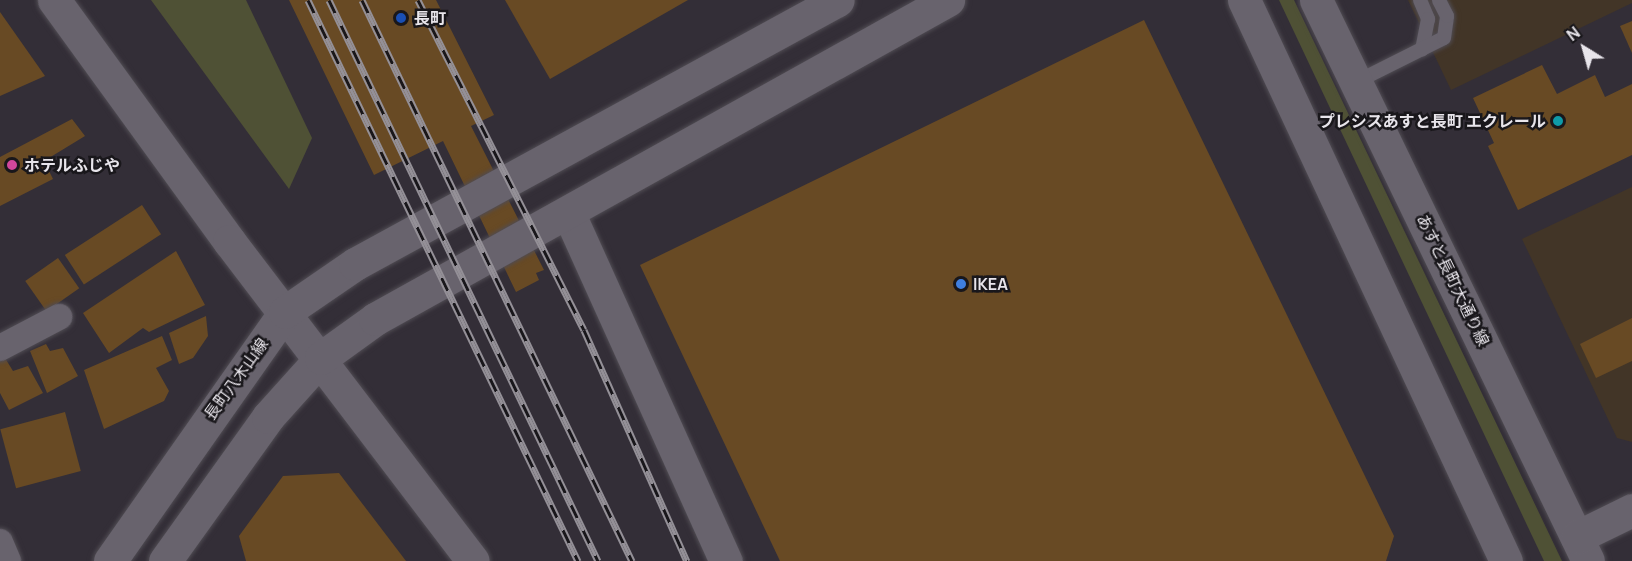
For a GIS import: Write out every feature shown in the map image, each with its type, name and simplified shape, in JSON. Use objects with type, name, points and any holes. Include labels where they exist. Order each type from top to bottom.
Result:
[{"type":"street","points":[[54,0],[473,561]]},
{"type":"street","name":"長町八木山線","points":[[110,561],[285,312],[355,264],[403,240],[838,0]]},
{"type":"street","points":[[165,561],[268,417],[321,358],[423,291],[569,214],[948,0]]},
{"type":"street","points":[[1244,0],[1506,561]]},
{"type":"street","name":"あすと長町大通り線","points":[[1316,0],[1582,549]]},
{"type":"street","points":[[569,214],[726,561]]},
{"type":"street","points":[[0,348],[59,317]]},
{"type":"street","points":[[1582,549],[1632,510]]},
{"type":"street","points":[[0,542],[8,561]]},
{"type":"lane","points":[[1420,0],[1428,20],[1422,49]]},
{"type":"lane","points":[[1356,82],[1444,38],[1447,16],[1439,0]]},
{"type":"shaded area","points":[[1408,0],[1632,0],[1632,3],[1451,90]]},
{"type":"shaded area","points":[[1632,187],[1632,442],[1617,438],[1522,239]]},
{"type":"green space","points":[[151,0],[246,0],[312,138],[289,189]]},
{"type":"green space","points":[[1279,0],[1294,0],[1562,561],[1544,561]]},
{"type":"building","name":"長町","points":[[289,0],[436,0],[494,115],[471,126],[544,270],[536,273],[539,280],[516,292],[443,141],[374,175]]},
{"type":"building","points":[[505,0],[688,0],[550,79]]},
{"type":"building","points":[[0,12],[45,76],[0,96]]},
{"type":"building","name":"IKEA","points":[[1144,20],[1394,536],[1386,561],[780,561],[640,265]]},
{"type":"building","points":[[1632,21],[1632,53],[1620,26]]},
{"type":"building","name":"プレシスあすと長町 エクレール","points":[[1542,65],[1557,94],[1595,75],[1605,97],[1632,84],[1632,155],[1518,210],[1488,146],[1494,143],[1473,98]]},
{"type":"building","name":"ホテルふじや","points":[[72,119],[85,136],[44,161],[53,179],[0,206],[0,157]]},
{"type":"building","points":[[142,205],[161,234],[84,284],[65,255]]},
{"type":"building","points":[[176,251],[205,305],[149,332],[143,328],[109,353],[83,313]]},
{"type":"building","points":[[58,258],[79,288],[46,311],[25,281]]},
{"type":"building","points":[[206,316],[208,336],[193,358],[179,364],[169,333]]},
{"type":"building","points":[[1632,318],[1632,361],[1596,378],[1580,344]]},
{"type":"building","points":[[162,336],[172,360],[156,368],[169,391],[164,401],[104,429],[84,370]]},
{"type":"building","points":[[46,344],[50,351],[63,348],[78,376],[47,393],[30,351]]},
{"type":"building","points":[[5,358],[13,371],[28,366],[43,393],[9,410],[0,393],[0,361]]},
{"type":"building","points":[[65,412],[81,471],[16,488],[0,429]]},
{"type":"building","points":[[339,473],[406,561],[246,561],[239,536],[283,476]]},
{"type":"railway","points":[[308,0],[578,561]]},
{"type":"railway","points":[[329,0],[598,561]]},
{"type":"railway","points":[[362,0],[632,561]]},
{"type":"railway","points":[[418,0],[584,330],[687,561]]},
{"type":"place","name":"長町","points":[[401,18]]},
{"type":"place","name":"プレシスあすと長町 エクレール","points":[[1558,121]]},
{"type":"place","name":"ホテルふじや","points":[[12,165]]},
{"type":"place","name":"IKEA","points":[[961,284]]}]
